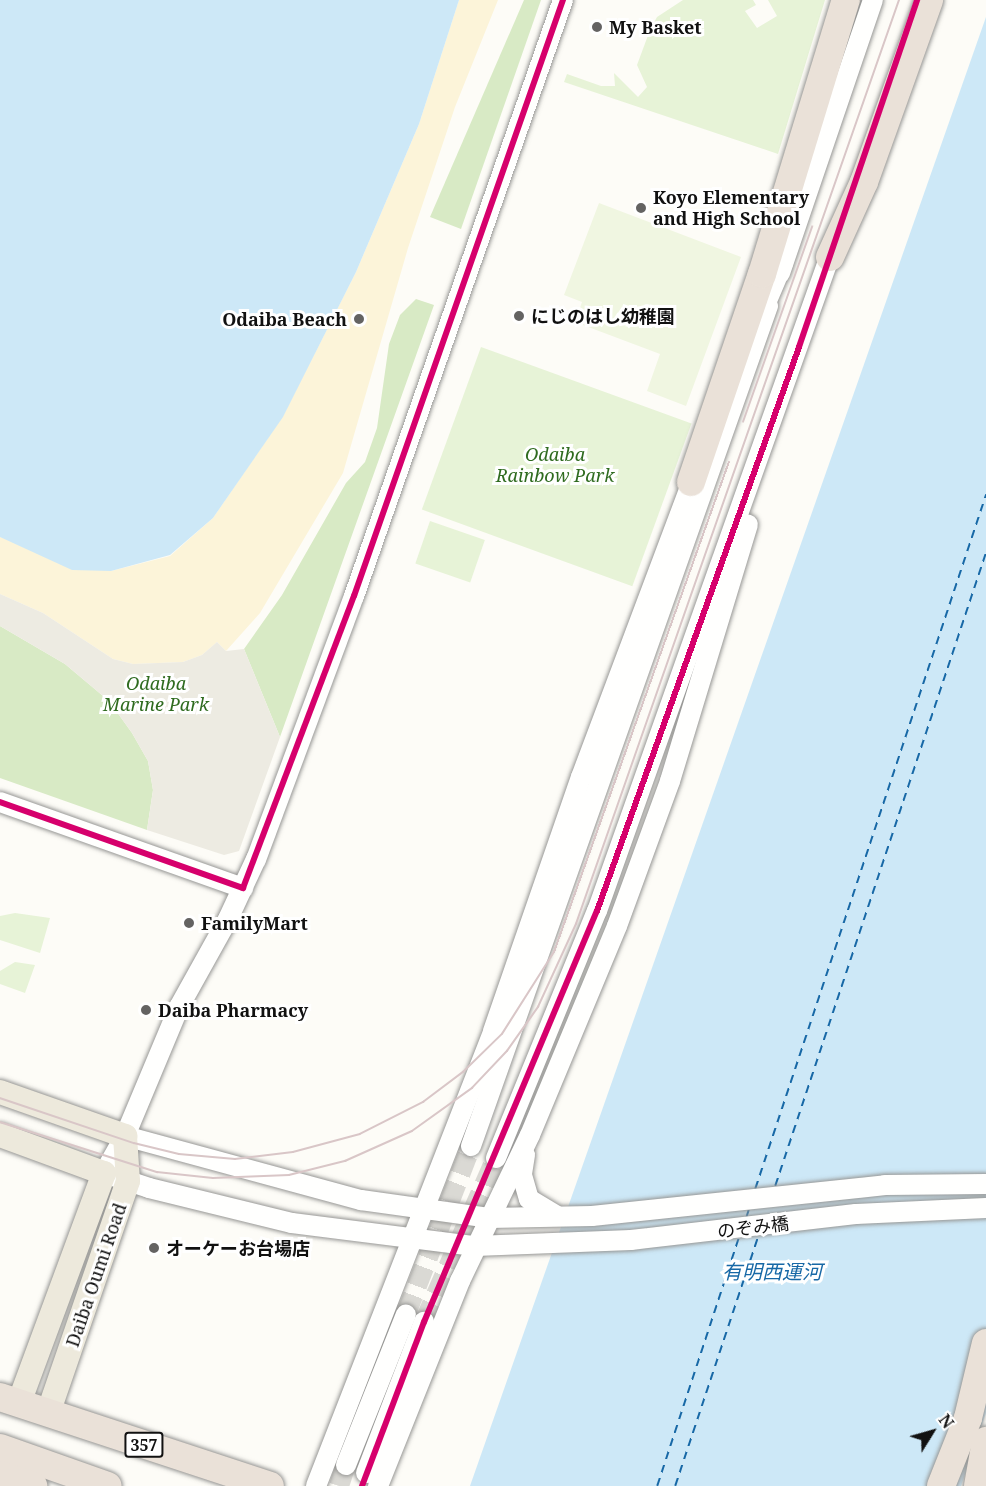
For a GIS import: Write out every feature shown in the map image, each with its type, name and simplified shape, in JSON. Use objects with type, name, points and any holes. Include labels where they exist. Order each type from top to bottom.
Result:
[{"type":"highway","points":[[691,482],[762,274],[846,0]]},
{"type":"highway","points":[[830,257],[864,182],[929,0]]},
{"type":"highway","points":[[941,1486],[968,1418],[986,1343]]},
{"type":"highway","name":"357","points":[[9,1400],[270,1486]]},
{"type":"highway","points":[[978,1486],[986,1441]]},
{"type":"highway","points":[[0,1448],[108,1486]]},
{"type":"highway","points":[[0,1475],[33,1486]]},
{"type":"main road","points":[[0,1092],[124,1136]]},
{"type":"main road","points":[[0,1135],[104,1173]]},
{"type":"main road","name":"Daiba Oumi Road","points":[[48,1413],[128,1181],[124,1136]]},
{"type":"main road","name":"Daiba Oumi Road","points":[[9,1400],[104,1173]]},
{"type":"street","points":[[104,1173],[124,1136],[179,1007],[243,888],[354,596],[563,0]]},
{"type":"street","points":[[316,1486],[493,1031],[580,777],[687,515],[783,263],[873,0]]},
{"type":"street","points":[[372,1480],[475,1246],[530,1135],[617,926],[670,781],[738,536],[799,347],[917,0]]},
{"type":"street","points":[[471,1146],[574,857],[687,515],[691,482],[783,263]]},
{"type":"street","points":[[496,1158],[597,911],[738,536]]},
{"type":"street","points":[[0,802],[243,888]]},
{"type":"street","points":[[530,1135],[522,1175],[534,1213]]},
{"type":"street","name":"のぞみ橋","points":[[124,1136],[300,1186],[424,1210],[489,1218],[534,1213],[559,1217],[885,1185],[986,1184]]},
{"type":"street","name":"のぞみ橋","points":[[104,1173],[292,1223],[475,1246],[519,1247],[667,1237],[856,1214],[986,1208]]},
{"type":"street","points":[[346,1465],[406,1314]]},
{"type":"street","points":[[372,1480],[424,1322]]},
{"type":"green space","points":[[524,0],[541,0],[461,229],[430,217]]},
{"type":"green space","points":[[683,0],[753,0],[756,5],[745,11],[757,28],[777,16],[768,0],[825,0],[778,154],[564,82],[567,74],[601,86],[615,86],[614,73],[638,97],[647,87],[637,65],[650,30],[657,17]]},
{"type":"green space","points":[[599,203],[741,257],[686,406],[647,391],[660,354],[575,322],[582,302],[564,295]]},
{"type":"green space","points":[[416,299],[434,305],[280,737],[244,649],[282,595],[346,483],[365,462],[377,428],[389,344],[400,315]]},
{"type":"green space","name":"Odaiba Rainbow Park","points":[[481,347],[691,424],[632,586],[422,510]]},
{"type":"green space","points":[[430,521],[485,540],[470,582],[415,564]]},
{"type":"green space","points":[[0,626],[65,664],[109,701],[132,733],[148,761],[153,790],[147,830],[0,778]]},
{"type":"green space","points":[[15,913],[50,918],[40,953],[0,940],[0,916]]},
{"type":"green space","points":[[15,962],[35,965],[25,993],[0,984],[0,971]]},
{"type":"sand","name":"Odaiba Beach","points":[[459,0],[498,0],[455,107],[408,248],[343,473],[260,613],[226,651],[217,642],[202,655],[183,662],[133,664],[113,659],[43,613],[0,594],[0,537],[111,571],[170,556],[213,518],[283,416],[356,272],[419,124]]},
{"type":"shaded area","points":[[0,594],[43,613],[113,659],[133,664],[183,662],[202,655],[217,642],[226,651],[244,649],[280,737],[239,851],[224,855],[147,830],[153,790],[148,761],[132,733],[109,701],[65,664],[0,626]]},
{"type":"water","points":[[0,0],[459,0],[419,124],[356,272],[283,417],[213,518],[170,555],[111,571],[72,570],[0,537]]},
{"type":"water","name":"有明西運河","points":[[986,17],[986,1413],[961,1486],[470,1486]]},
{"type":"ferry route","points":[[755,1189],[986,494]]},
{"type":"ferry route","points":[[775,1186],[986,552]]},
{"type":"ferry route","points":[[746,1218],[749,1208]]},
{"type":"ferry route","points":[[675,1486],[759,1234]]},
{"type":"ferry route","points":[[657,1486],[739,1236]]},
{"type":"tunnel","points":[[406,1314],[471,1146]]},
{"type":"tunnel","points":[[424,1322],[496,1158]]},
{"type":"tunnel","points":[[339,1486],[346,1465]]},
{"type":"tram line","points":[[0,1122],[157,1172],[213,1178],[289,1175],[345,1161],[412,1131],[472,1088],[507,1051],[538,1007],[576,924],[899,0]]},
{"type":"tram line","points":[[743,422],[812,227]]},
{"type":"tram line","points":[[0,1098],[134,1143],[179,1154],[235,1159],[293,1152],[360,1134],[423,1102],[463,1072],[502,1034],[554,952],[729,462]]},
{"type":"cycle path","points":[[0,802],[243,888],[354,596],[563,0]]},
{"type":"cycle path","points":[[362,1486],[424,1322],[597,911],[799,347],[917,0]]},
{"type":"place","name":"My Basket","points":[[597,27]]},
{"type":"place","name":"Koyo Elementary and High School","points":[[641,208]]},
{"type":"place","name":"にじのはし幼稚園","points":[[519,316]]},
{"type":"place","name":"Odaiba Beach","points":[[359,319]]},
{"type":"place","name":"FamilyMart","points":[[189,923]]},
{"type":"place","name":"Daiba Pharmacy","points":[[146,1010]]},
{"type":"place","name":"オーケーお台場店","points":[[154,1248]]},
{"type":"park label","name":"Odaiba Marine Park","points":[[156,694]]}]
